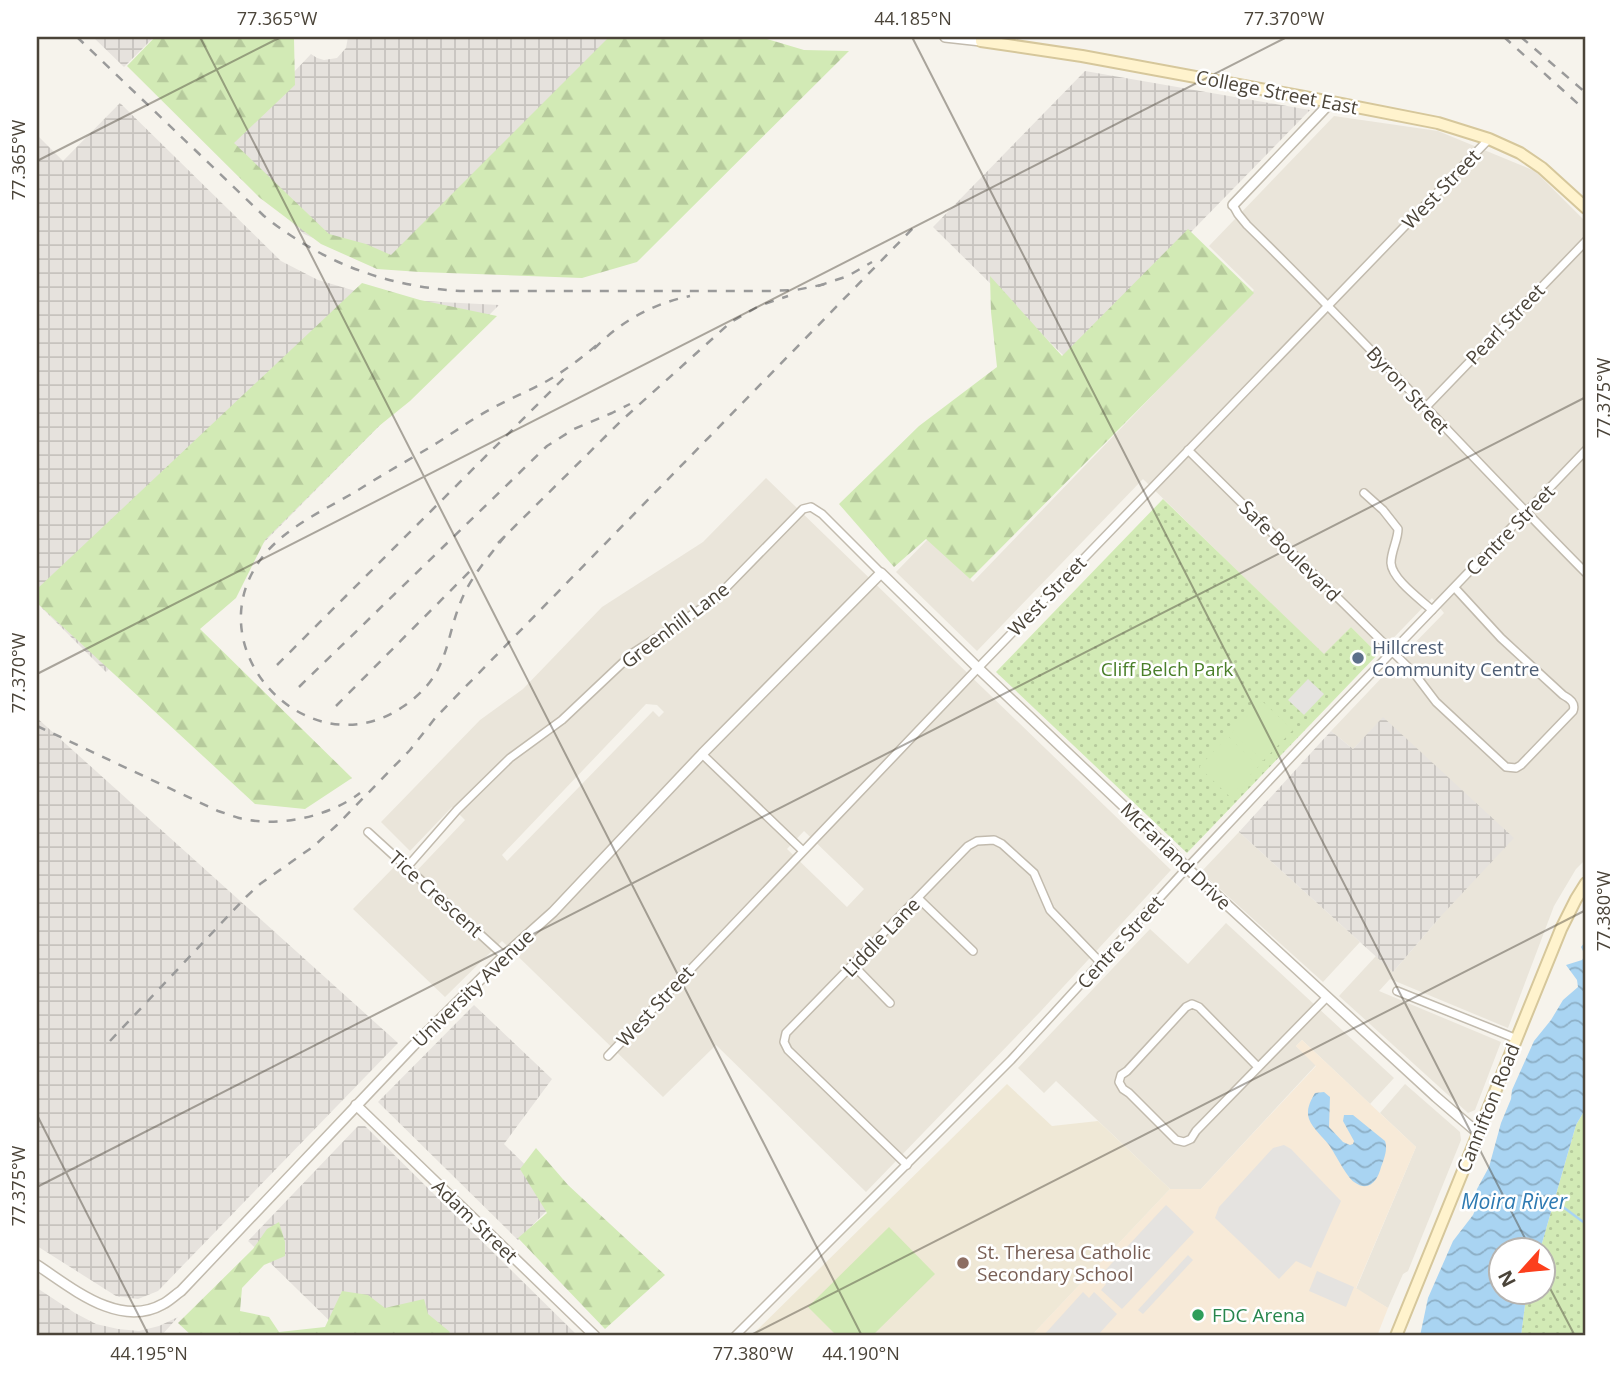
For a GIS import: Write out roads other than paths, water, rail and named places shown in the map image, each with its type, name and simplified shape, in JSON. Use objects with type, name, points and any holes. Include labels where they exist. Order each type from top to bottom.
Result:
[{"type":"main road","name":"College Street East","points":[[981,39],[1437,123],[1489,139],[1520,153],[1542,168],[1586,208]]},
{"type":"main road","name":"Cannifton Road","points":[[1396,1336],[1561,929],[1586,883]]},
{"type":"street","name":"College Street East","points":[[945,37],[981,39]]},
{"type":"street","points":[[1233,205],[1331,102]]},
{"type":"street","name":"West Street","points":[[608,1055],[802,850],[1489,139]]},
{"type":"street","name":"Byron Street","points":[[1233,205],[1247,225],[1328,305],[1586,573]]},
{"type":"street","name":"Pearl Street","points":[[1425,408],[1586,241]]},
{"type":"street","name":"Safe Boulevard","points":[[1188,450],[1421,680],[1436,702],[1506,767],[1516,768],[1573,711],[1573,704],[1501,638],[1455,588]]},
{"type":"street","name":"Centre Street","points":[[735,1336],[1012,1060],[1312,735],[1586,450]]},
{"type":"street","points":[[1364,493],[1383,510],[1398,529],[1391,560],[1397,577],[1432,611]]},
{"type":"street","name":"Greenhill Lane","points":[[408,866],[457,810],[510,758],[562,720],[633,653],[713,601],[803,509],[811,507],[822,514],[881,573]]},
{"type":"street","name":"McFarland Drive","points":[[881,573],[1187,868],[1478,1133]]},
{"type":"street","name":"University Avenue","points":[[37,1265],[85,1296],[112,1309],[137,1312],[161,1305],[181,1291],[412,1046],[553,912],[702,754],[881,573]]},
{"type":"street","points":[[702,754],[802,850]]},
{"type":"street","name":"Tice Crescent","points":[[368,832],[504,956]]},
{"type":"street","name":"Liddle Lane","points":[[907,1165],[788,1050],[784,1042],[786,1033],[968,846],[977,841],[1002,844],[1034,873],[1050,910],[1101,963]]},
{"type":"street","points":[[918,898],[974,951]]},
{"type":"street","points":[[853,965],[890,1003]]},
{"type":"street","points":[[1397,991],[1517,1039]]},
{"type":"street","points":[[1258,1067],[1199,1007],[1192,1004],[1186,1007],[1121,1075],[1119,1082],[1176,1140],[1184,1142],[1191,1139],[1326,997]]},
{"type":"street","name":"Adam Street","points":[[356,1105],[595,1336]]},
{"type":"water","name":"Moira River","points":[[1586,932],[1586,1108],[1576,1125],[1544,1236],[1486,1236],[1486,1306],[1525,1306],[1521,1336],[1420,1336],[1428,1298],[1453,1241],[1476,1208],[1474,1201],[1477,1189],[1489,1167],[1512,1090],[1534,1041],[1563,1000],[1578,987],[1577,980],[1566,965],[1582,960],[1585,955],[1581,947],[1585,942],[1583,933]]},
{"type":"water","points":[[1324,1092],[1330,1097],[1329,1127],[1343,1142],[1350,1145],[1354,1141],[1343,1121],[1344,1115],[1353,1115],[1385,1141],[1386,1151],[1380,1172],[1368,1186],[1359,1185],[1351,1179],[1309,1119],[1308,1109],[1315,1093]]},
{"type":"waterway","points":[[1563,1207],[1586,1224]]},
{"type":"railway","points":[[77,37],[264,216],[309,247],[356,269],[406,284],[460,291],[769,291],[796,290],[826,284]]},
{"type":"railway","points":[[1504,37],[1586,111]]},
{"type":"railway","points":[[1521,37],[1586,93]]},
{"type":"railway","points":[[110,1041],[246,897],[314,846],[337,825],[410,750],[436,717],[918,223]]},
{"type":"railway","points":[[818,286],[848,276],[872,262]]},
{"type":"railway","points":[[594,349],[615,330],[638,315],[690,296]]},
{"type":"railway","points":[[498,543],[621,421],[731,322],[759,306],[788,296]]},
{"type":"railway","points":[[505,536],[478,570],[465,592],[439,667],[420,693],[404,706],[368,723],[332,724],[298,712],[271,690],[251,661],[241,627],[245,591],[264,555],[273,545],[306,520],[476,418],[554,377],[599,343]]},
{"type":"railway","points":[[277,665],[566,376]]},
{"type":"railway","points":[[299,687],[547,446],[574,429],[630,404]]},
{"type":"railway","points":[[336,706],[473,568]]},
{"type":"railway","points":[[37,726],[218,811],[239,818],[270,822],[302,818],[333,808],[360,793]]},
{"type":"place","name":"Hillcrest Community Centre","points":[[1358,658]]},
{"type":"place","name":"St. Theresa Catholic Secondary School","points":[[963,1263]]},
{"type":"place","name":"FDC Arena","points":[[1198,1315]]},
{"type":"park label","name":"Cliff Belch Park","points":[[1167,669]]}]
